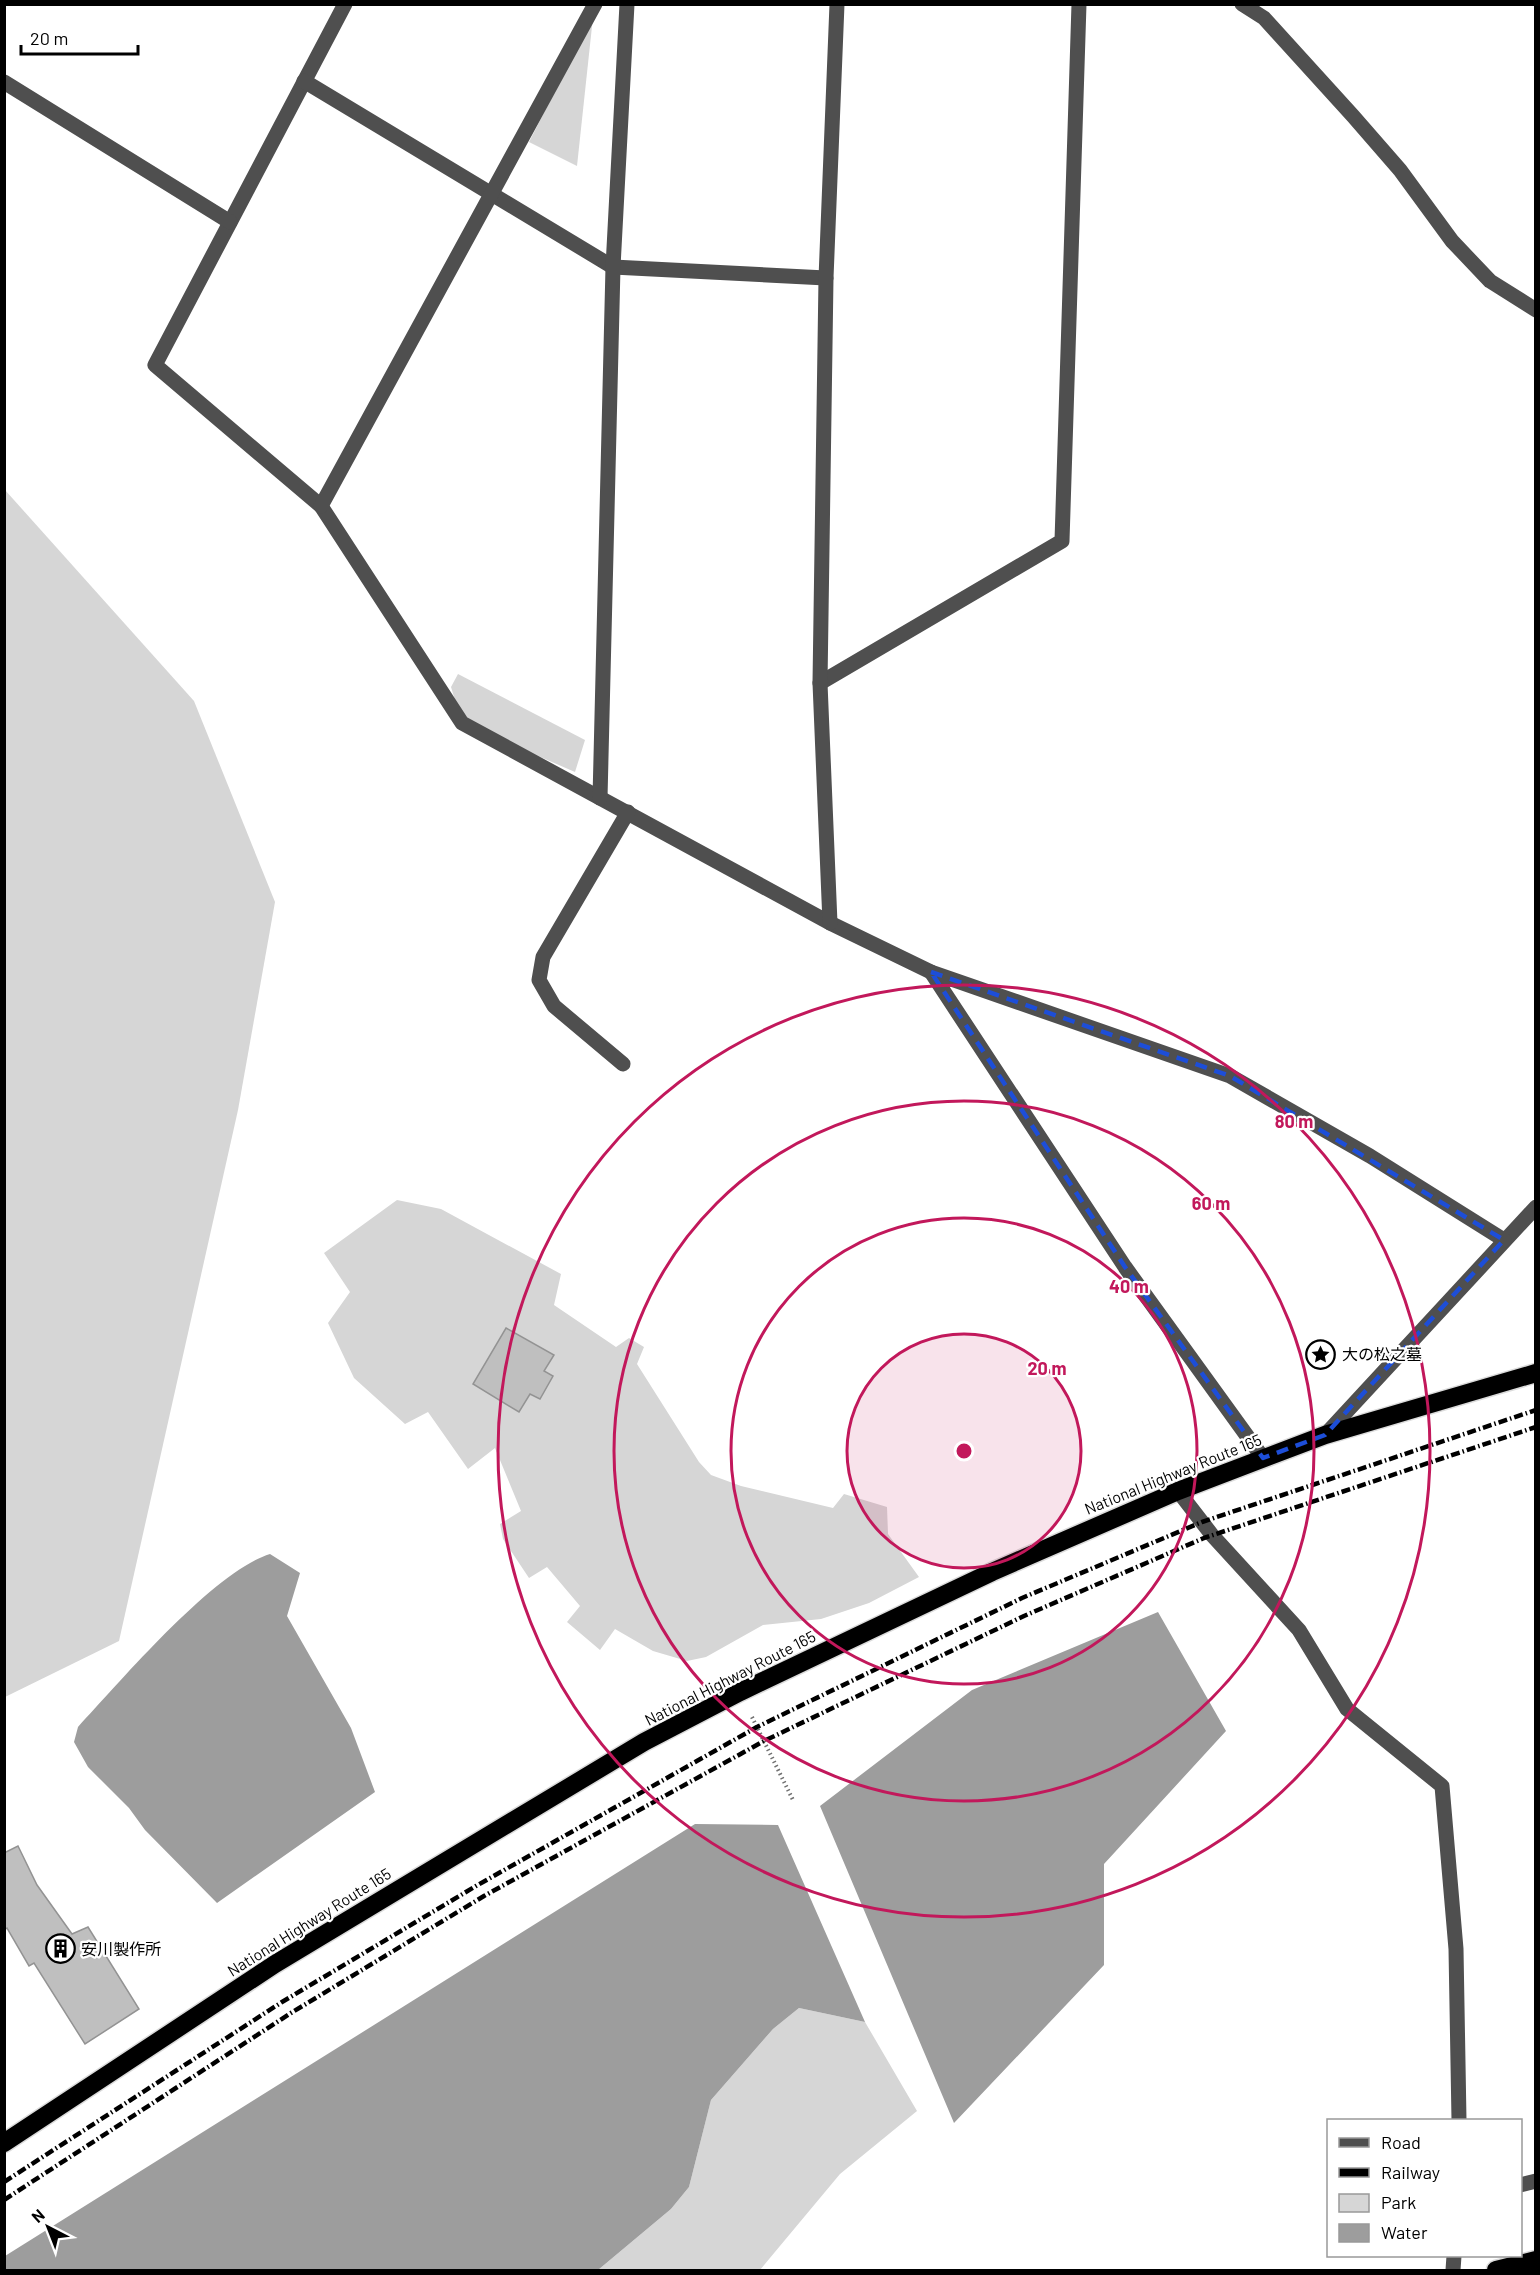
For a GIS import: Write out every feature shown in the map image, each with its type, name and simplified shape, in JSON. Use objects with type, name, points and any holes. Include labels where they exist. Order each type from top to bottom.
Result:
[{"type":"highway","name":"National Highway Route 165","points":[[4,2143],[275,1964],[634,1748],[740,1692],[992,1572],[1178,1491],[1325,1435],[1536,1374]]},
{"type":"highway","points":[[1496,2271],[1536,2260]]},
{"type":"street","points":[[321,506],[595,4]]},
{"type":"street","points":[[600,798],[613,267],[627,4]]},
{"type":"street","points":[[830,923],[820,683],[826,278],[837,4]]},
{"type":"street","points":[[820,683],[1062,541],[1079,4]]},
{"type":"street","points":[[1242,4],[1264,18],[1353,116],[1400,170],[1452,241],[1490,281],[1536,310]]},
{"type":"street","points":[[340,6],[304,81],[154,365],[321,506],[462,723],[830,923],[931,972],[1230,1076],[1370,1156],[1504,1240]]},
{"type":"street","points":[[304,81],[613,267],[826,278]]},
{"type":"street","points":[[4,82],[230,222]]},
{"type":"street","points":[[623,1064],[554,1006],[539,980],[543,957],[628,813]]},
{"type":"street","points":[[931,972],[1125,1267],[1263,1458]]},
{"type":"street","points":[[1325,1435],[1536,1207]]},
{"type":"street","points":[[1178,1491],[1212,1535],[1299,1630],[1347,1709],[1442,1786],[1456,1948],[1459,2119]]},
{"type":"path","points":[[740,1692],[793,1800]]},
{"type":"highlighted area","points":[[931,972],[1230,1076],[1504,1240],[1325,1435],[1263,1458],[1125,1267]]},
{"type":"green space","points":[[593,17],[577,166],[529,142]]},
{"type":"green space","points":[[5,490],[194,701],[275,902],[238,1110],[119,1641],[5,1697]]},
{"type":"green space","points":[[458,674],[585,740],[575,772],[462,723],[451,687]]},
{"type":"green space","points":[[397,1200],[441,1209],[561,1274],[554,1305],[616,1347],[629,1338],[644,1347],[637,1364],[699,1462],[711,1475],[741,1486],[833,1508],[844,1494],[887,1507],[888,1534],[919,1577],[869,1603],[821,1619],[763,1625],[706,1657],[687,1661],[653,1651],[615,1629],[600,1650],[567,1622],[580,1606],[547,1567],[529,1578],[503,1539],[500,1524],[521,1511],[495,1448],[468,1469],[428,1412],[405,1424],[354,1378],[328,1323],[350,1292],[324,1253]]},
{"type":"green space","points":[[799,2008],[865,2022],[917,2111],[840,2174],[760,2270],[598,2270],[671,2209],[689,2187],[711,2100],[773,2029]]},
{"type":"water","points":[[270,1554],[300,1573],[287,1616],[351,1728],[375,1792],[217,1903],[145,1830],[129,1808],[88,1767],[74,1742],[78,1727],[169,1630],[222,1582],[247,1565]]},
{"type":"water","points":[[1158,1612],[1226,1731],[1104,1864],[1104,1965],[954,2123],[820,1806],[972,1690]]},
{"type":"water","points":[[695,1824],[778,1825],[865,2022],[799,2008],[773,2029],[711,2100],[689,2187],[671,2209],[598,2270],[5,2270],[5,2256]]},
{"type":"building","points":[[506,1328],[554,1355],[544,1371],[553,1376],[540,1399],[530,1394],[519,1412],[473,1384]]},
{"type":"building","name":"安川製作所","points":[[18,1846],[37,1885],[72,1934],[88,1927],[139,2009],[85,2044],[34,1963],[29,1966],[7,1928],[4,1930],[4,1853]]},
{"type":"railway","points":[[4,2182],[282,2002],[476,1886],[757,1727],[1022,1598],[1202,1522],[1536,1410]]},
{"type":"railway","points":[[4,2200],[291,2013],[484,1896],[764,1741],[1024,1616],[1204,1538],[1536,1427]]},
{"type":"place","name":"大の松之墓","points":[[1321,1354]]},
{"type":"place","name":"安川製作所","points":[[60,1949]]}]
